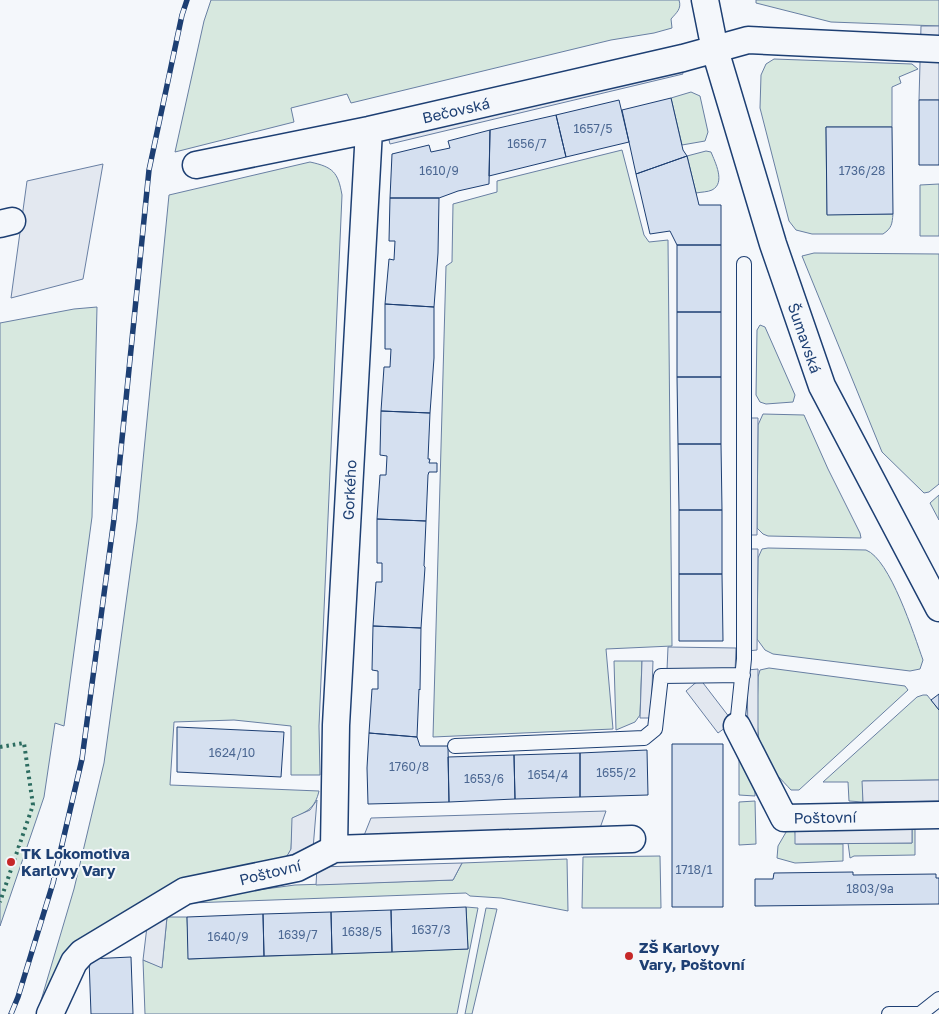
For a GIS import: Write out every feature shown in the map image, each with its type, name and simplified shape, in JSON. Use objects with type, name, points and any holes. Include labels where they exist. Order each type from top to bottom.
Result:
[{"type":"street","name":"Šumavská","points":[[705,0],[715,50],[773,244],[822,386],[939,608]]},
{"type":"street","points":[[715,50],[748,40],[939,50]]},
{"type":"street","name":"Bečovská","points":[[196,165],[369,130],[715,50]]},
{"type":"street","name":"Gorkého","points":[[334,849],[336,725],[369,130]]},
{"type":"street","name":"Poštovní","points":[[737,726],[784,818],[939,815]]},
{"type":"street","name":"Poštovní","points":[[54,1011],[74,962],[82,953],[185,891],[297,868],[334,849],[632,839]]},
{"type":"lane","points":[[737,726],[743,675],[744,264]]},
{"type":"lane","points":[[455,746],[644,738],[656,729],[661,676],[743,675]]},
{"type":"lane","points":[[889,1014],[920,1014],[939,999]]},
{"type":"shaded area","points":[[211,0],[679,0],[680,6],[671,19],[672,28],[611,40],[351,103],[347,94],[291,108],[294,122],[175,152],[204,21]]},
{"type":"shaded area","points":[[756,0],[939,0],[939,26],[831,22],[756,3]]},
{"type":"shaded area","points":[[921,26],[939,26],[939,100],[919,100]]},
{"type":"shaded area","points":[[774,59],[912,64],[918,69],[899,77],[901,83],[892,87],[892,127],[826,127],[827,214],[893,214],[891,226],[883,234],[812,234],[796,230],[789,221],[760,108],[761,75],[766,64]]},
{"type":"shaded area","points":[[680,62],[683,74],[390,144],[387,132]]},
{"type":"shaded area","points":[[691,92],[700,96],[708,132],[705,141],[682,145],[671,98]]},
{"type":"shaded area","points":[[622,150],[644,235],[649,242],[668,240],[672,646],[606,649],[613,729],[433,737],[446,266],[452,262],[453,204],[497,192],[497,181]]},
{"type":"shaded area","points":[[706,151],[711,152],[715,161],[719,178],[718,183],[712,190],[696,193],[687,156]]},
{"type":"shaded area","points":[[310,162],[324,166],[333,172],[339,181],[342,195],[319,726],[320,775],[291,775],[291,726],[234,720],[174,722],[170,785],[319,791],[313,805],[293,818],[291,850],[287,856],[273,865],[85,938],[37,1014],[74,889],[104,763],[137,522],[169,195]]},
{"type":"shaded area","points":[[103,164],[83,279],[11,298],[27,181]]},
{"type":"shaded area","points":[[939,184],[939,236],[920,236],[920,185]]},
{"type":"shaded area","points":[[814,253],[939,254],[939,484],[929,492],[924,493],[882,452],[802,256]]},
{"type":"shaded area","points":[[97,307],[92,517],[64,726],[55,723],[44,797],[0,926],[0,323],[74,309]]},
{"type":"shaded area","points":[[760,325],[765,327],[795,395],[793,402],[766,404],[760,402],[756,395],[757,330]]},
{"type":"shaded area","points":[[763,414],[804,415],[861,538],[768,536],[757,528],[758,425]]},
{"type":"shaded area","points":[[747,418],[758,418],[757,535],[746,535]]},
{"type":"shaded area","points":[[939,495],[939,520],[930,503]]},
{"type":"shaded area","points":[[748,549],[758,549],[757,650],[747,651]]},
{"type":"shaded area","points":[[762,549],[866,550],[875,556],[884,567],[900,599],[923,660],[920,669],[910,671],[773,654],[765,650],[757,639],[758,558]]},
{"type":"shaded area","points":[[668,647],[736,648],[735,672],[667,670]]},
{"type":"shaded area","points":[[614,661],[642,661],[640,715],[635,722],[616,730]]},
{"type":"shaded area","points":[[642,661],[653,661],[651,718],[640,718]]},
{"type":"shaded area","points":[[769,668],[905,686],[908,690],[799,790],[791,790],[768,764],[759,741],[757,719],[758,677],[760,670]]},
{"type":"shaded area","points":[[758,669],[758,739],[748,739],[747,670]]},
{"type":"shaded area","points":[[700,679],[733,722],[718,733],[686,691]]},
{"type":"shaded area","points":[[927,695],[939,710],[939,780],[863,781],[863,802],[849,801],[848,782],[823,782],[917,697]]},
{"type":"shaded area","points":[[739,745],[755,789],[755,796],[739,795]]},
{"type":"shaded area","points":[[939,780],[939,801],[863,802],[862,781]]},
{"type":"shaded area","points":[[317,800],[313,849],[287,856],[291,849],[292,818],[310,810]]},
{"type":"shaded area","points":[[755,801],[756,844],[739,845],[739,802]]},
{"type":"shaded area","points":[[606,811],[599,831],[363,838],[371,818]]},
{"type":"shaded area","points":[[912,820],[915,822],[915,855],[854,856],[850,858],[848,843],[912,843]]},
{"type":"shaded area","points":[[912,820],[912,843],[795,844],[795,821]]},
{"type":"shaded area","points":[[789,827],[795,829],[796,844],[843,844],[843,861],[795,863],[777,858],[778,846]]},
{"type":"shaded area","points":[[660,856],[661,908],[582,908],[583,857]]},
{"type":"shaded area","points":[[567,859],[568,911],[501,898],[470,896],[466,893],[190,903],[190,899],[295,885],[453,880],[462,863]]},
{"type":"shaded area","points":[[462,863],[453,880],[316,885],[317,867]]},
{"type":"shaded area","points":[[466,907],[478,908],[457,1014],[145,1014],[143,960],[162,967],[167,917],[187,917],[189,959],[468,949]]},
{"type":"shaded area","points":[[486,908],[497,909],[472,1014],[465,1014]]},
{"type":"shaded area","points":[[167,917],[162,968],[143,960],[148,918]]},
{"type":"building","points":[[671,98],[683,150],[687,156],[636,174],[622,110]]},
{"type":"building","points":[[619,100],[629,142],[566,157],[556,115]]},
{"type":"building","points":[[919,100],[939,100],[939,165],[919,165]]},
{"type":"building","points":[[556,115],[566,157],[489,176],[490,130]]},
{"type":"building","points":[[826,127],[892,127],[893,214],[827,215]]},
{"type":"building","points":[[490,130],[489,184],[458,191],[439,198],[390,198],[392,154],[429,145],[431,152],[450,148],[448,141]]},
{"type":"building","points":[[687,156],[699,205],[721,205],[721,245],[677,245],[670,231],[650,234],[636,174]]},
{"type":"building","points":[[390,198],[439,198],[438,253],[434,307],[385,304],[389,259],[394,260],[395,241],[389,241]]},
{"type":"building","points":[[677,245],[721,245],[721,312],[677,312]]},
{"type":"building","points":[[385,304],[434,307],[434,358],[430,413],[381,411],[384,367],[390,367],[391,349],[385,349]]},
{"type":"building","points":[[677,312],[721,312],[721,377],[677,377]]},
{"type":"building","points":[[677,377],[721,377],[721,444],[678,444]]},
{"type":"building","points":[[381,411],[430,413],[428,459],[430,459],[429,463],[437,463],[437,472],[429,472],[428,475],[426,521],[377,519],[380,475],[386,475],[387,456],[380,455]]},
{"type":"building","points":[[678,444],[721,444],[722,510],[679,510]]},
{"type":"building","points":[[679,510],[722,510],[722,574],[679,574]]},
{"type":"building","points":[[377,519],[426,521],[421,628],[373,626],[376,582],[382,582],[382,563],[377,563]]},
{"type":"building","points":[[679,574],[722,574],[723,641],[679,641]]},
{"type":"building","points":[[373,626],[421,628],[417,737],[369,733],[372,689],[378,689],[378,671],[372,670]]},
{"type":"building","points":[[939,694],[939,710],[931,700]]},
{"type":"building","points":[[177,727],[284,732],[281,777],[177,772]]},
{"type":"building","points":[[369,733],[417,737],[420,746],[448,746],[449,802],[368,804],[367,768]]},
{"type":"building","points":[[672,744],[723,744],[723,907],[672,907]]},
{"type":"building","points":[[647,750],[648,795],[580,797],[580,753]]},
{"type":"building","points":[[580,753],[580,797],[515,799],[514,755]]},
{"type":"building","points":[[514,755],[515,799],[449,802],[448,757]]},
{"type":"building","points":[[853,872],[853,875],[936,874],[936,878],[939,878],[939,904],[755,906],[755,879],[773,879],[774,873]]},
{"type":"building","points":[[466,907],[468,949],[392,952],[391,910]]},
{"type":"building","points":[[391,910],[392,952],[332,954],[331,912]]},
{"type":"building","points":[[331,912],[332,954],[264,956],[263,914]]},
{"type":"building","points":[[263,914],[264,956],[188,959],[187,917]]},
{"type":"building","points":[[131,957],[133,1014],[91,1014],[89,959]]},
{"type":"railway","points":[[11,1014],[53,883],[82,759],[114,519],[149,170],[182,15],[187,0]]},
{"type":"hedge","points":[[0,747],[24,743],[33,805],[0,902]]},
{"type":"place","name":"TK Lokomotiva Karlovy Vary","points":[[11,862]]},
{"type":"place","name":"ZŠ Karlovy Vary, Poštovní","points":[[629,956]]}]
